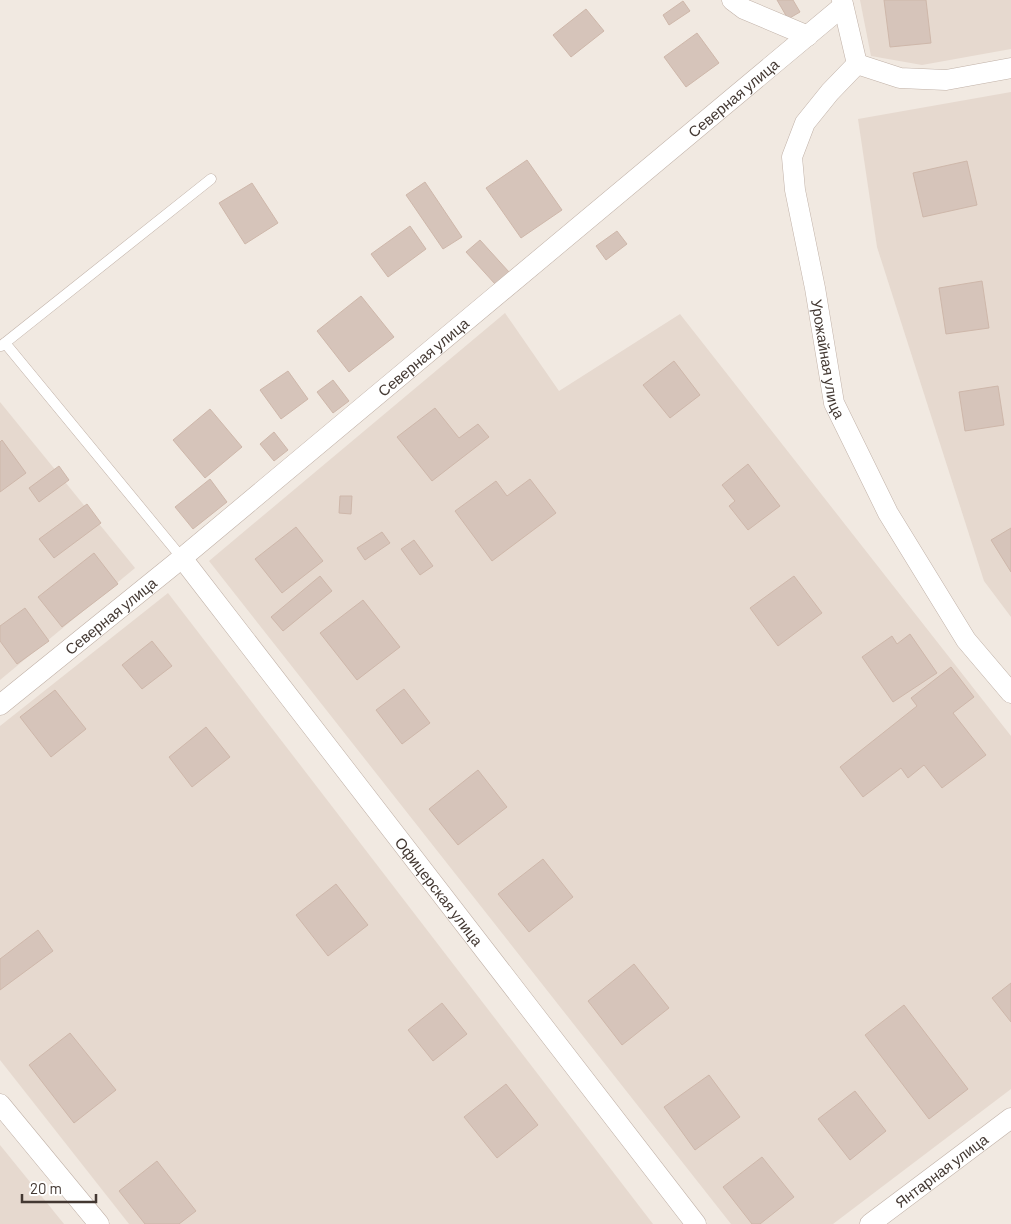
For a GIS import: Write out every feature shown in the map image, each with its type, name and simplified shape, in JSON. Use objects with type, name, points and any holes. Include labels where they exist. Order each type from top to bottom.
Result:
[{"type":"street","points":[[732,0],[744,9],[808,36]]},
{"type":"street","points":[[843,3],[857,64],[900,78],[946,80],[1011,68]]},
{"type":"street","name":"Северная улица","points":[[0,706],[182,558],[808,36],[843,3]]},
{"type":"street","name":"Урожайная улица","points":[[857,64],[805,123],[792,156],[795,190],[816,288],[834,403],[893,522],[966,640],[1011,693]]},
{"type":"street","name":"Офицерская улица","points":[[182,558],[696,1224]]},
{"type":"street","points":[[0,1104],[99,1224]]},
{"type":"street","name":"Янтарная улица","points":[[870,1224],[1011,1118]]},
{"type":"lane","points":[[182,558],[2,345],[211,179]]},
{"type":"shaded area","points":[[860,0],[1011,0],[1011,49],[922,65],[871,56]]},
{"type":"shaded area","points":[[1011,92],[1011,617],[984,581],[877,247],[858,119]]},
{"type":"shaded area","points":[[505,313],[559,391],[680,314],[1011,736],[1011,1089],[833,1224],[731,1224],[209,561]]},
{"type":"shaded area","points":[[0,402],[135,568],[0,680]]},
{"type":"shaded area","points":[[168,593],[653,1224],[129,1224],[0,1060],[0,726]]},
{"type":"shaded area","points":[[0,1145],[64,1224],[0,1224]]},
{"type":"building","points":[[777,0],[793,0],[800,12],[788,19]]},
{"type":"building","points":[[884,0],[926,0],[931,43],[890,47]]},
{"type":"building","points":[[683,1],[690,11],[669,25],[663,15]]},
{"type":"building","points":[[586,9],[604,31],[571,57],[553,35]]},
{"type":"building","points":[[697,33],[719,63],[686,87],[664,57]]},
{"type":"building","points":[[527,160],[562,210],[521,238],[486,188]]},
{"type":"building","points":[[967,161],[977,205],[923,217],[913,173]]},
{"type":"building","points":[[425,182],[462,237],[443,249],[406,195]]},
{"type":"building","points":[[252,183],[278,223],[245,244],[219,203]]},
{"type":"building","points":[[410,226],[426,249],[388,277],[371,254]]},
{"type":"building","points":[[617,231],[627,244],[606,260],[596,246]]},
{"type":"building","points":[[480,240],[509,272],[495,284],[466,252]]},
{"type":"building","points":[[982,281],[989,328],[946,334],[939,288]]},
{"type":"building","points":[[361,296],[394,337],[349,372],[317,331]]},
{"type":"building","points":[[674,361],[700,395],[670,418],[643,385]]},
{"type":"building","points":[[288,371],[308,399],[281,419],[260,390]]},
{"type":"building","points":[[333,380],[349,401],[333,413],[317,392]]},
{"type":"building","points":[[998,386],[1004,425],[965,431],[959,392]]},
{"type":"building","points":[[435,408],[459,438],[478,424],[489,437],[432,481],[397,437]]},
{"type":"building","points":[[210,409],[242,447],[205,478],[173,440]]},
{"type":"building","points":[[274,432],[288,450],[274,461],[260,444]]},
{"type":"building","points":[[2,440],[26,473],[0,492],[0,442]]},
{"type":"building","points":[[748,464],[780,506],[748,530],[729,506],[735,501],[722,485]]},
{"type":"building","points":[[59,466],[69,480],[39,502],[29,488]]},
{"type":"building","points":[[210,479],[227,502],[193,529],[175,507]]},
{"type":"building","points":[[530,479],[556,513],[492,561],[455,511],[496,481],[507,496]]},
{"type":"building","points":[[340,496],[352,496],[351,514],[339,513]]},
{"type":"building","points":[[87,504],[101,523],[54,558],[39,539]]},
{"type":"building","points":[[296,527],[323,561],[282,593],[255,559]]},
{"type":"building","points":[[1011,528],[1011,572],[991,540]]},
{"type":"building","points":[[382,532],[390,543],[365,560],[357,548]]},
{"type":"building","points":[[414,540],[433,566],[420,575],[401,549]]},
{"type":"building","points":[[94,553],[118,584],[62,627],[38,597]]},
{"type":"building","points":[[320,576],[332,591],[283,631],[271,617]]},
{"type":"building","points":[[794,576],[822,613],[778,646],[750,608]]},
{"type":"building","points":[[363,600],[400,647],[357,680],[320,633]]},
{"type":"building","points":[[25,608],[49,641],[17,664],[0,641],[0,626]]},
{"type":"building","points":[[910,634],[937,673],[893,702],[862,657],[892,636],[897,644]]},
{"type":"building","points":[[152,641],[172,666],[142,689],[122,665]]},
{"type":"building","points":[[951,667],[974,697],[953,713],[986,755],[942,788],[924,765],[908,778],[901,768],[863,797],[840,767],[917,706],[911,698]]},
{"type":"building","points":[[404,689],[430,723],[402,744],[376,710]]},
{"type":"building","points":[[55,690],[86,729],[51,757],[20,717]]},
{"type":"building","points":[[206,727],[230,757],[192,787],[169,757]]},
{"type":"building","points":[[478,770],[507,807],[458,845],[429,809]]},
{"type":"building","points":[[543,859],[573,897],[529,932],[498,894]]},
{"type":"building","points":[[336,884],[368,925],[328,956],[296,915]]},
{"type":"building","points":[[38,930],[53,951],[0,990],[0,959]]},
{"type":"building","points":[[634,964],[669,1008],[622,1045],[588,1001]]},
{"type":"building","points":[[1011,983],[1011,1022],[992,998]]},
{"type":"building","points":[[442,1003],[467,1034],[433,1061],[408,1030]]},
{"type":"building","points":[[904,1005],[968,1089],[929,1119],[865,1035]]},
{"type":"building","points":[[70,1033],[116,1090],[74,1123],[29,1065]]},
{"type":"building","points":[[709,1075],[740,1117],[695,1150],[664,1107]]},
{"type":"building","points":[[506,1084],[538,1125],[497,1158],[464,1117]]},
{"type":"building","points":[[855,1091],[886,1131],[850,1160],[818,1119]]},
{"type":"building","points":[[762,1157],[794,1197],[760,1224],[752,1224],[723,1187]]},
{"type":"building","points":[[157,1161],[196,1211],[179,1224],[145,1224],[119,1191]]}]
